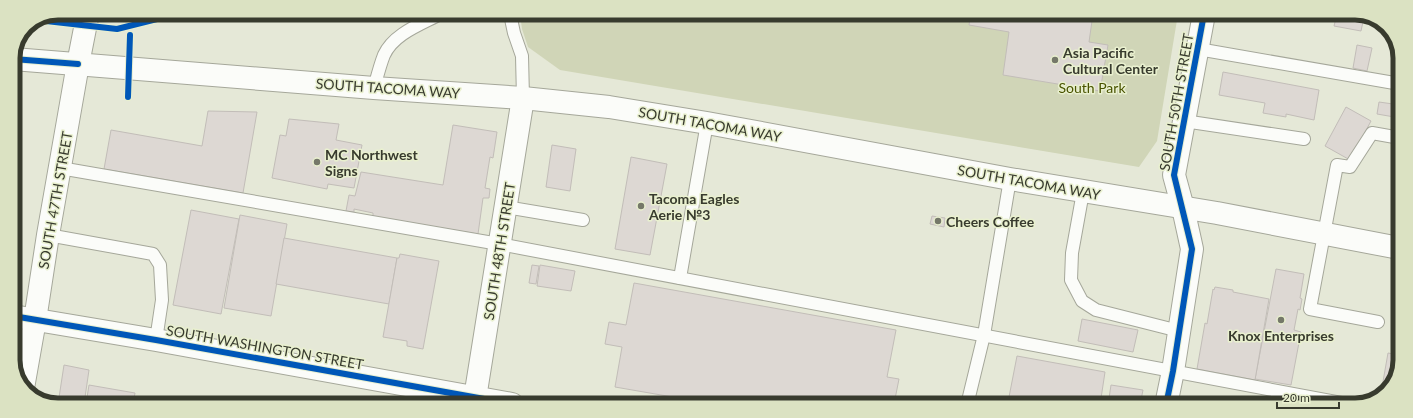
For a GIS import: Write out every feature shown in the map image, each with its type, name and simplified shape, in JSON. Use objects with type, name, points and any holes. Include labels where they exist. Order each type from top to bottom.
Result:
[{"type":"street","name":"SOUTH 47TH STREET","points":[[25,378],[48,235],[87,20]]},
{"type":"street","name":"SOUTH 50TH STREET","points":[[1167,398],[1192,249],[1174,175],[1203,20]]},
{"type":"street","name":"SOUTH TACOMA WAY","points":[[20,60],[374,88],[523,98],[609,107],[707,123],[1010,179],[1183,208],[1393,247]]},
{"type":"street","name":"SOUTH 48TH STREET","points":[[475,398],[523,98]]},
{"type":"street","name":"SOUTH WASHINGTON STREET","points":[[20,317],[156,340],[459,398]]},
{"type":"lane","points":[[374,88],[384,54],[391,44],[398,37],[429,20]]},
{"type":"lane","points":[[511,20],[522,56],[523,98]]},
{"type":"lane","points":[[1198,49],[1393,83]]},
{"type":"lane","points":[[1184,121],[1304,139]]},
{"type":"lane","points":[[680,278],[707,123]]},
{"type":"lane","points":[[1378,322],[1310,309],[1337,165],[1350,167],[1372,133],[1393,137]]},
{"type":"lane","points":[[60,168],[500,244],[1315,398]]},
{"type":"lane","points":[[969,398],[984,335],[1010,179]]},
{"type":"lane","points":[[1083,192],[1072,253],[1071,280],[1082,301],[1096,310],[1179,331]]},
{"type":"lane","points":[[506,208],[583,220]]},
{"type":"lane","points":[[48,235],[153,254],[160,265],[162,300],[156,340]]},
{"type":"green space","name":"South Park","points":[[521,20],[1177,20],[1157,141],[1139,167],[560,70],[528,47]]},
{"type":"building","name":"Asia Pacific Cultural Center","points":[[970,20],[1092,20],[1089,42],[1108,45],[1100,91],[1003,75],[1009,32],[969,25]]},
{"type":"building","points":[[1336,20],[1363,21],[1361,31],[1334,26]]},
{"type":"building","points":[[1357,45],[1372,48],[1367,71],[1353,68]]},
{"type":"building","points":[[1223,72],[1319,90],[1314,120],[1286,114],[1286,117],[1263,113],[1265,103],[1219,95]]},
{"type":"building","points":[[1379,102],[1393,104],[1393,117],[1377,114]]},
{"type":"building","points":[[1346,107],[1371,121],[1350,160],[1325,146]]},
{"type":"building","points":[[208,111],[257,112],[243,193],[104,169],[111,130],[202,146]]},
{"type":"building","name":"MC Northwest Signs","points":[[289,119],[339,124],[336,140],[362,145],[354,188],[328,184],[327,189],[272,178],[280,135],[286,136]]},
{"type":"building","points":[[453,125],[497,132],[493,158],[490,157],[485,188],[490,189],[489,198],[483,198],[478,234],[373,217],[373,213],[354,209],[354,212],[346,211],[349,195],[355,196],[361,172],[443,185]]},
{"type":"building","points":[[552,145],[576,149],[570,191],[546,187]]},
{"type":"building","name":"Tacoma Eagles Aerie №3","points":[[631,157],[667,164],[650,255],[615,249]]},
{"type":"building","points":[[191,210],[239,219],[221,314],[173,305]]},
{"type":"building","points":[[240,215],[287,224],[271,316],[224,308]]},
{"type":"building","name":"Cheers Coffee","points":[[932,216],[945,218],[944,227],[930,224]]},
{"type":"building","points":[[284,238],[397,258],[389,304],[276,284]]},
{"type":"building","points":[[400,254],[439,261],[423,349],[407,346],[407,341],[383,337],[397,258],[399,258]]},
{"type":"building","points":[[532,265],[539,266],[536,284],[529,283]]},
{"type":"building","points":[[540,265],[575,271],[571,291],[537,286]]},
{"type":"building","name":"Knox Enterprises","points":[[1276,269],[1304,274],[1300,298],[1302,299],[1300,310],[1298,309],[1294,330],[1301,332],[1291,385],[1255,379]]},
{"type":"building","points":[[634,283],[896,330],[887,377],[899,379],[895,398],[678,398],[615,387],[622,347],[605,344],[609,322],[626,325]]},
{"type":"building","points":[[1215,287],[1269,299],[1255,380],[1197,369],[1205,323],[1207,324],[1213,289],[1214,290]]},
{"type":"building","points":[[1082,319],[1138,330],[1133,352],[1078,341]]},
{"type":"building","points":[[1388,353],[1393,354],[1392,370],[1387,381],[1382,387]]},
{"type":"building","points":[[1017,356],[1105,372],[1101,398],[1009,397]]},
{"type":"building","points":[[64,365],[89,370],[85,398],[59,398]]},
{"type":"building","points":[[89,385],[135,393],[134,398],[87,398]]},
{"type":"building","points":[[1111,385],[1143,390],[1141,398],[1109,398]]},
{"type":"cycle path","points":[[49,21],[117,29],[153,20]]},
{"type":"cycle path","points":[[1167,398],[1192,249],[1174,175],[1203,20]]},
{"type":"cycle path","points":[[128,97],[130,35]]},
{"type":"cycle path","points":[[20,60],[78,64]]},
{"type":"cycle path","points":[[20,317],[479,398]]},
{"type":"place","name":"Asia Pacific Cultural Center","points":[[1055,60]]},
{"type":"place","name":"MC Northwest Signs","points":[[317,162]]},
{"type":"place","name":"Tacoma Eagles Aerie №3","points":[[641,206]]},
{"type":"place","name":"Cheers Coffee","points":[[938,221]]},
{"type":"place","name":"Knox Enterprises","points":[[1281,320]]}]
